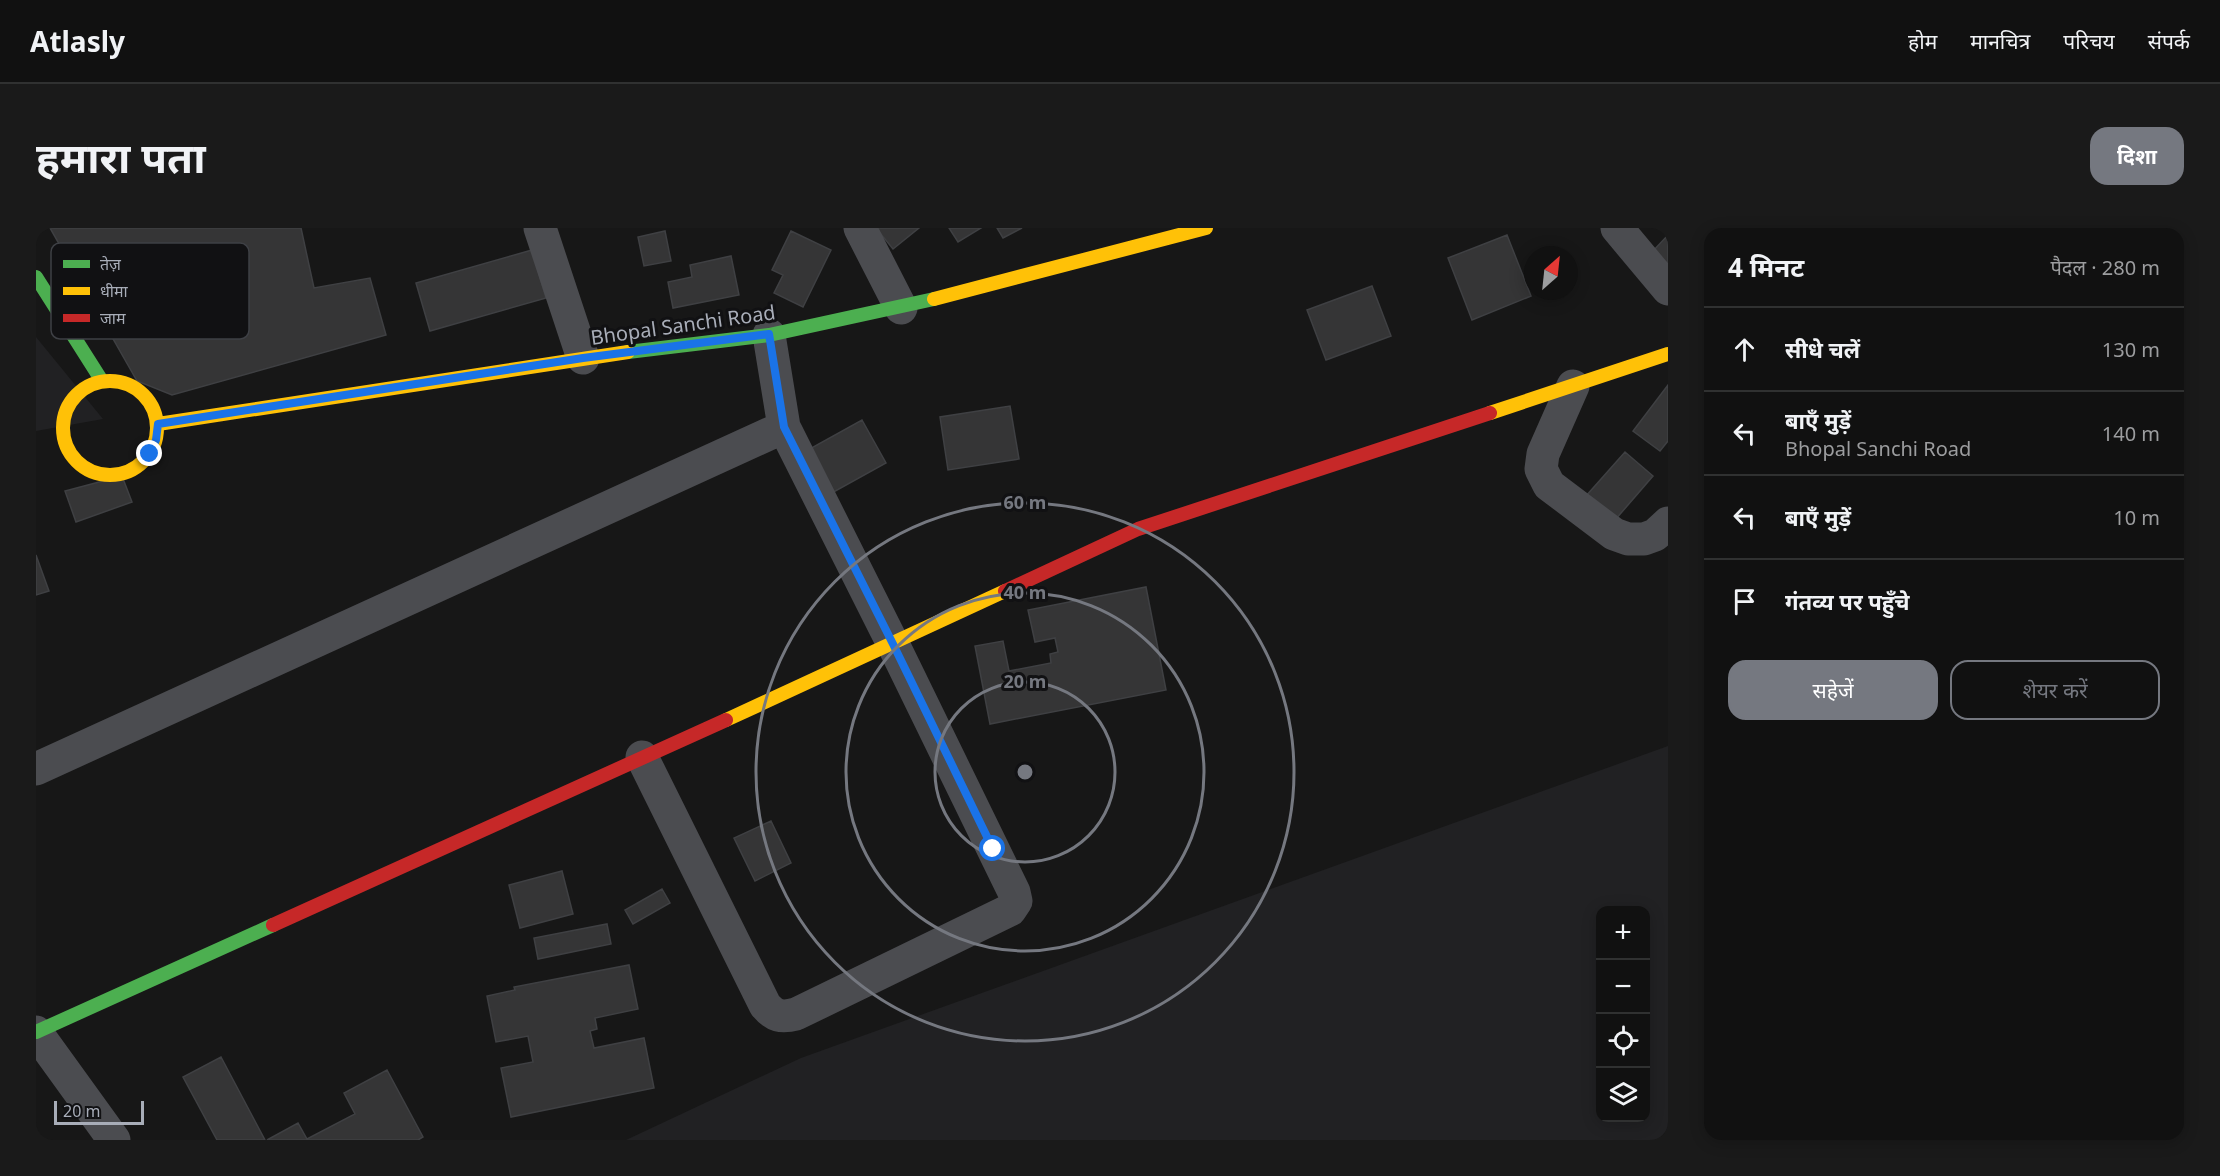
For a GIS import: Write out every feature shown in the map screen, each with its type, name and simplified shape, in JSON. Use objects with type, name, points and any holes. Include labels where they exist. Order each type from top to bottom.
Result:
[{"type":"street","points":[[540,228],[583,358]]},
{"type":"street","points":[[860,228],[901,308]]},
{"type":"street","points":[[1617,228],[1668,289]]},
{"type":"street","name":"Bhopal Sanchi Road","points":[[158,424],[583,358],[769,334],[901,308],[1200,229]]},
{"type":"street","points":[[36,277],[51,301]]},
{"type":"street","points":[[642,757],[765,1005],[773,1015],[786,1017],[796,1014],[1010,910],[1016,901],[1014,892],[893,644],[784,427],[769,334]]},
{"type":"street","points":[[75,339],[102,381]]},
{"type":"street","points":[[114,1140],[36,1032],[893,644],[1138,530],[1668,354]]},
{"type":"street","points":[[102,381],[133,386],[145,396],[154,409],[158,424],[156,440],[150,454],[140,466],[125,473],[110,476],[80,465],[59,440],[67,408],[88,386],[102,381]]},
{"type":"street","points":[[1573,386],[1543,454],[1541,470],[1549,485],[1614,534],[1628,539],[1655,535],[1668,523]]},
{"type":"street","points":[[36,769],[784,427]]},
{"type":"shaded area","points":[[36,337],[103,419],[36,431]]},
{"type":"shaded area","points":[[1668,746],[1668,1140],[626,1140],[801,1058]]},
{"type":"building","points":[[50,228],[301,228],[314,288],[370,278],[386,335],[172,395],[137,381],[113,339],[249,339],[249,243],[59,243]]},
{"type":"building","points":[[876,228],[919,228],[893,249]]},
{"type":"building","points":[[949,228],[981,228],[958,242]]},
{"type":"building","points":[[997,228],[1022,228],[1003,238]]},
{"type":"building","points":[[665,231],[671,261],[644,266],[638,237]]},
{"type":"building","points":[[791,231],[831,250],[803,307],[774,293],[783,275],[772,270]]},
{"type":"building","points":[[1507,235],[1524,278],[1524,299],[1472,320],[1448,258]]},
{"type":"building","points":[[1668,235],[1668,264],[1653,251]]},
{"type":"building","points":[[532,250],[546,298],[430,331],[416,283]]},
{"type":"building","points":[[731,256],[739,295],[673,308],[668,282],[692,277],[690,265]]},
{"type":"building","points":[[1372,286],[1391,336],[1326,360],[1307,310]]},
{"type":"building","points":[[1668,385],[1668,441],[1660,451],[1633,431]]},
{"type":"building","points":[[1010,406],[1019,459],[948,470],[940,417]]},
{"type":"building","points":[[862,420],[886,463],[830,494],[806,451]]},
{"type":"building","points":[[1625,452],[1653,476],[1615,520],[1586,496]]},
{"type":"building","points":[[122,476],[132,502],[76,522],[65,491]]},
{"type":"building","points":[[36,555],[49,591],[36,595]]},
{"type":"building","points":[[1146,587],[1166,690],[990,724],[975,646],[1003,641],[1009,671],[1051,663],[1050,654],[1058,652],[1055,638],[1035,642],[1028,610]]},
{"type":"building","points":[[771,821],[791,863],[755,881],[734,838]]},
{"type":"building","points":[[562,871],[573,914],[520,928],[509,885]]},
{"type":"building","points":[[662,889],[670,903],[633,924],[625,910]]},
{"type":"building","points":[[607,924],[611,944],[538,959],[534,938]]},
{"type":"building","points":[[629,965],[638,1009],[595,1018],[597,1029],[590,1031],[594,1048],[644,1038],[654,1088],[511,1117],[501,1068],[533,1062],[528,1036],[496,1042],[487,996],[515,990],[514,987]]},
{"type":"building","points":[[221,1057],[265,1140],[217,1140],[183,1077]]},
{"type":"building","points":[[387,1070],[423,1137],[418,1140],[267,1140],[298,1123],[307,1139],[355,1114],[344,1093]]},
{"type":"traffic: fast","points":[[36,277],[51,301]]},
{"type":"traffic: fast","points":[[628,352],[769,335],[934,299]]},
{"type":"traffic: fast","points":[[75,339],[102,381]]},
{"type":"traffic: fast","points":[[36,1032],[273,925]]},
{"type":"traffic: slow","points":[[934,299],[1206,228]]},
{"type":"traffic: slow","points":[[158,424],[628,352]]},
{"type":"traffic: slow","points":[[1490,413],[1668,354]]},
{"type":"traffic: slow","points":[[110,381],[128,385],[143,395],[153,410],[157,428],[153,446],[143,461],[128,471],[110,475],[92,471],[77,461],[67,446],[63,428],[67,410],[77,395],[92,385],[110,381]]},
{"type":"traffic: slow","points":[[726,720],[1005,591]]},
{"type":"traffic: jam","points":[[1005,591],[1138,529],[1490,413]]},
{"type":"traffic: jam","points":[[273,925],[726,720]]},
{"type":"route","points":[[150,454],[156,440],[158,424],[583,358],[769,334],[784,427],[993,849]]}]
